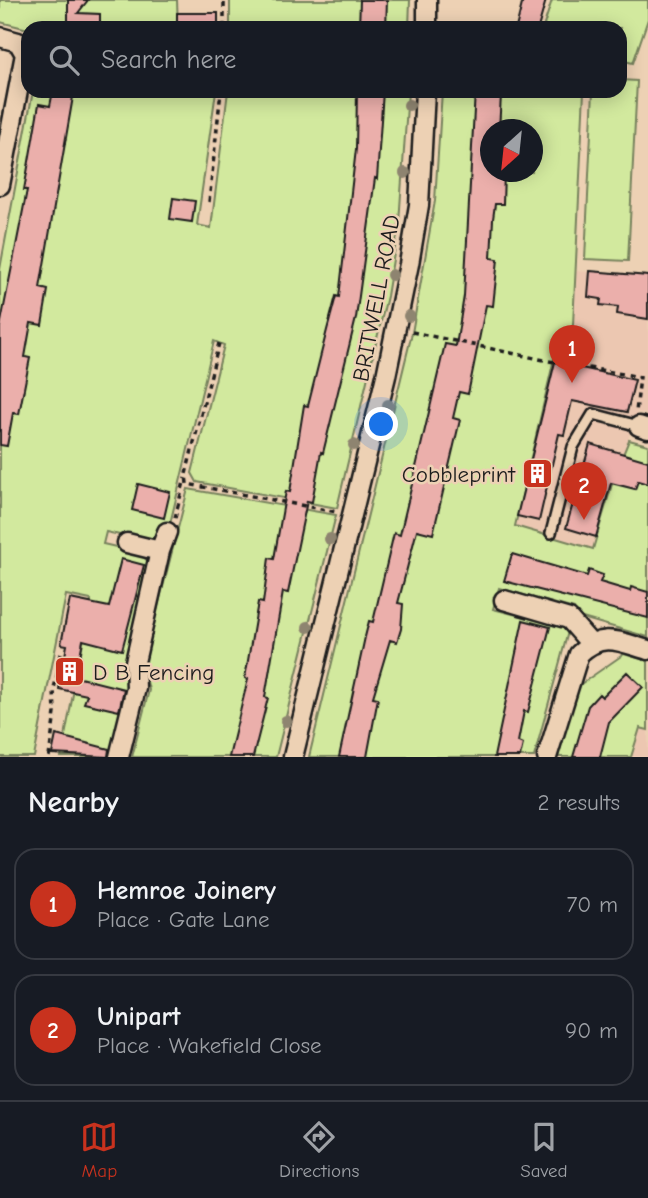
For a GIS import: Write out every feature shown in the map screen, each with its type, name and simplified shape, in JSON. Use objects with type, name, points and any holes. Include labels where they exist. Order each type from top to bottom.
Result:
[{"type":"street","points":[[427,0],[427,21]]},
{"type":"street","points":[[0,37],[18,42],[21,48]]},
{"type":"street","points":[[0,185],[21,70]]},
{"type":"street","name":"BRITWELL ROAD","points":[[293,757],[396,328],[419,205],[425,98]]},
{"type":"street","points":[[119,757],[136,688],[135,662],[160,551],[167,532]]},
{"type":"street","points":[[127,543],[160,551]]},
{"type":"street","points":[[504,600],[569,619],[590,643]]},
{"type":"street","points":[[547,757],[571,670],[579,654],[590,643],[614,640],[648,650]]},
{"type":"lane","points":[[551,533],[573,447],[593,414],[641,427]]},
{"type":"path","points":[[224,0],[224,21]]},
{"type":"path","points":[[209,202],[220,98]]},
{"type":"path","points":[[396,328],[549,361],[640,377],[641,427]]},
{"type":"path","points":[[167,532],[173,526],[219,343]]},
{"type":"path","points":[[186,474],[187,484],[195,488],[352,515]]},
{"type":"path","points":[[49,757],[55,713],[54,689],[62,650]]},
{"type":"shaded area","points":[[575,271],[648,276],[648,415],[637,412],[592,549],[515,526],[554,359],[566,361]]},
{"type":"shaded area","points":[[640,727],[648,730],[648,757],[631,757]]},
{"type":"green space","points":[[0,0],[177,0],[178,21],[21,21],[21,27],[0,22]]},
{"type":"green space","points":[[230,0],[410,0],[409,21],[230,21]]},
{"type":"green space","points":[[552,0],[648,0],[648,19],[633,63],[627,62],[627,21],[545,21]]},
{"type":"green space","points":[[627,80],[637,81],[628,261],[585,259],[593,98],[627,98]]},
{"type":"green space","points":[[32,98],[215,98],[197,225],[211,228],[227,98],[408,98],[399,223],[387,296],[337,508],[197,482],[192,473],[224,345],[214,341],[169,528],[147,541],[106,532],[103,544],[138,552],[151,564],[129,687],[112,757],[61,757],[91,600],[66,595],[34,757],[0,757],[0,269]]},
{"type":"green space","points":[[442,98],[584,98],[573,325],[567,361],[554,359],[515,526],[593,549],[615,474],[629,440],[648,445],[648,637],[572,615],[574,609],[499,588],[493,609],[569,628],[534,757],[309,757],[412,333],[435,201]]},
{"type":"green space","points":[[188,489],[336,515],[276,757],[132,757],[149,690],[143,665]]},
{"type":"green space","points":[[624,654],[648,661],[648,730],[640,728],[631,757],[558,757],[578,686]]},
{"type":"building","points":[[68,0],[88,0],[78,13],[100,14],[100,21],[68,21]]},
{"type":"building","points":[[360,0],[387,0],[386,21],[359,21]]},
{"type":"building","points":[[523,0],[546,0],[540,21],[518,21]]},
{"type":"building","points":[[177,13],[218,13],[218,21],[177,21]]},
{"type":"building","points":[[52,98],[73,98],[40,288],[48,290],[42,325],[31,323],[25,357],[30,358],[19,414],[13,413],[7,446],[0,445],[0,327],[27,190],[24,190],[39,104],[50,106]]},
{"type":"building","points":[[357,98],[383,98],[377,179],[375,178],[356,318],[323,453],[321,452],[312,502],[307,501],[288,593],[283,592],[265,697],[268,698],[253,757],[229,757],[248,679],[245,678],[258,602],[263,603],[269,558],[274,559],[286,491],[290,492],[304,405],[308,406],[336,296],[339,297],[356,149]]},
{"type":"building","points":[[475,98],[501,98],[500,119],[480,119],[480,182],[504,182],[503,204],[495,204],[493,219],[491,258],[498,259],[493,306],[486,305],[468,394],[459,392],[453,418],[460,420],[433,534],[417,530],[398,603],[403,604],[401,629],[397,642],[390,640],[373,697],[378,698],[367,757],[339,757],[369,621],[373,622],[394,533],[400,535],[445,344],[456,346],[464,296]]},
{"type":"building","points":[[173,198],[195,201],[192,222],[170,219]]},
{"type":"building","points":[[590,271],[648,276],[648,319],[617,314],[618,307],[600,305],[601,299],[588,297]]},
{"type":"building","points":[[555,362],[635,380],[627,412],[572,401],[564,435],[559,434],[539,521],[517,516]]},
{"type":"building","points":[[590,444],[648,461],[648,484],[638,481],[635,489],[611,483],[596,537],[566,528]]},
{"type":"building","points":[[138,484],[170,492],[164,518],[132,510]]},
{"type":"building","points":[[512,554],[587,576],[589,570],[603,575],[600,582],[630,591],[631,587],[648,592],[648,618],[504,581]]},
{"type":"building","points":[[121,559],[144,565],[122,650],[83,640],[76,677],[124,689],[119,711],[84,703],[87,695],[59,689],[67,645],[61,644],[70,599],[109,607]]},
{"type":"building","points":[[523,620],[550,627],[528,712],[524,711],[518,742],[523,744],[520,757],[494,757]]},
{"type":"building","points":[[627,672],[643,687],[609,722],[600,757],[573,757],[588,706],[599,694],[602,697]]},
{"type":"building","points":[[56,735],[109,749],[108,757],[52,754]]},
{"type":"place","name":"Hemroe Joinery","points":[[572,383]]},
{"type":"place","name":"Cobbleprint","points":[[538,474]]},
{"type":"place","name":"Unipart","points":[[584,520]]},
{"type":"place","name":"D B Fencing","points":[[70,672]]}]
